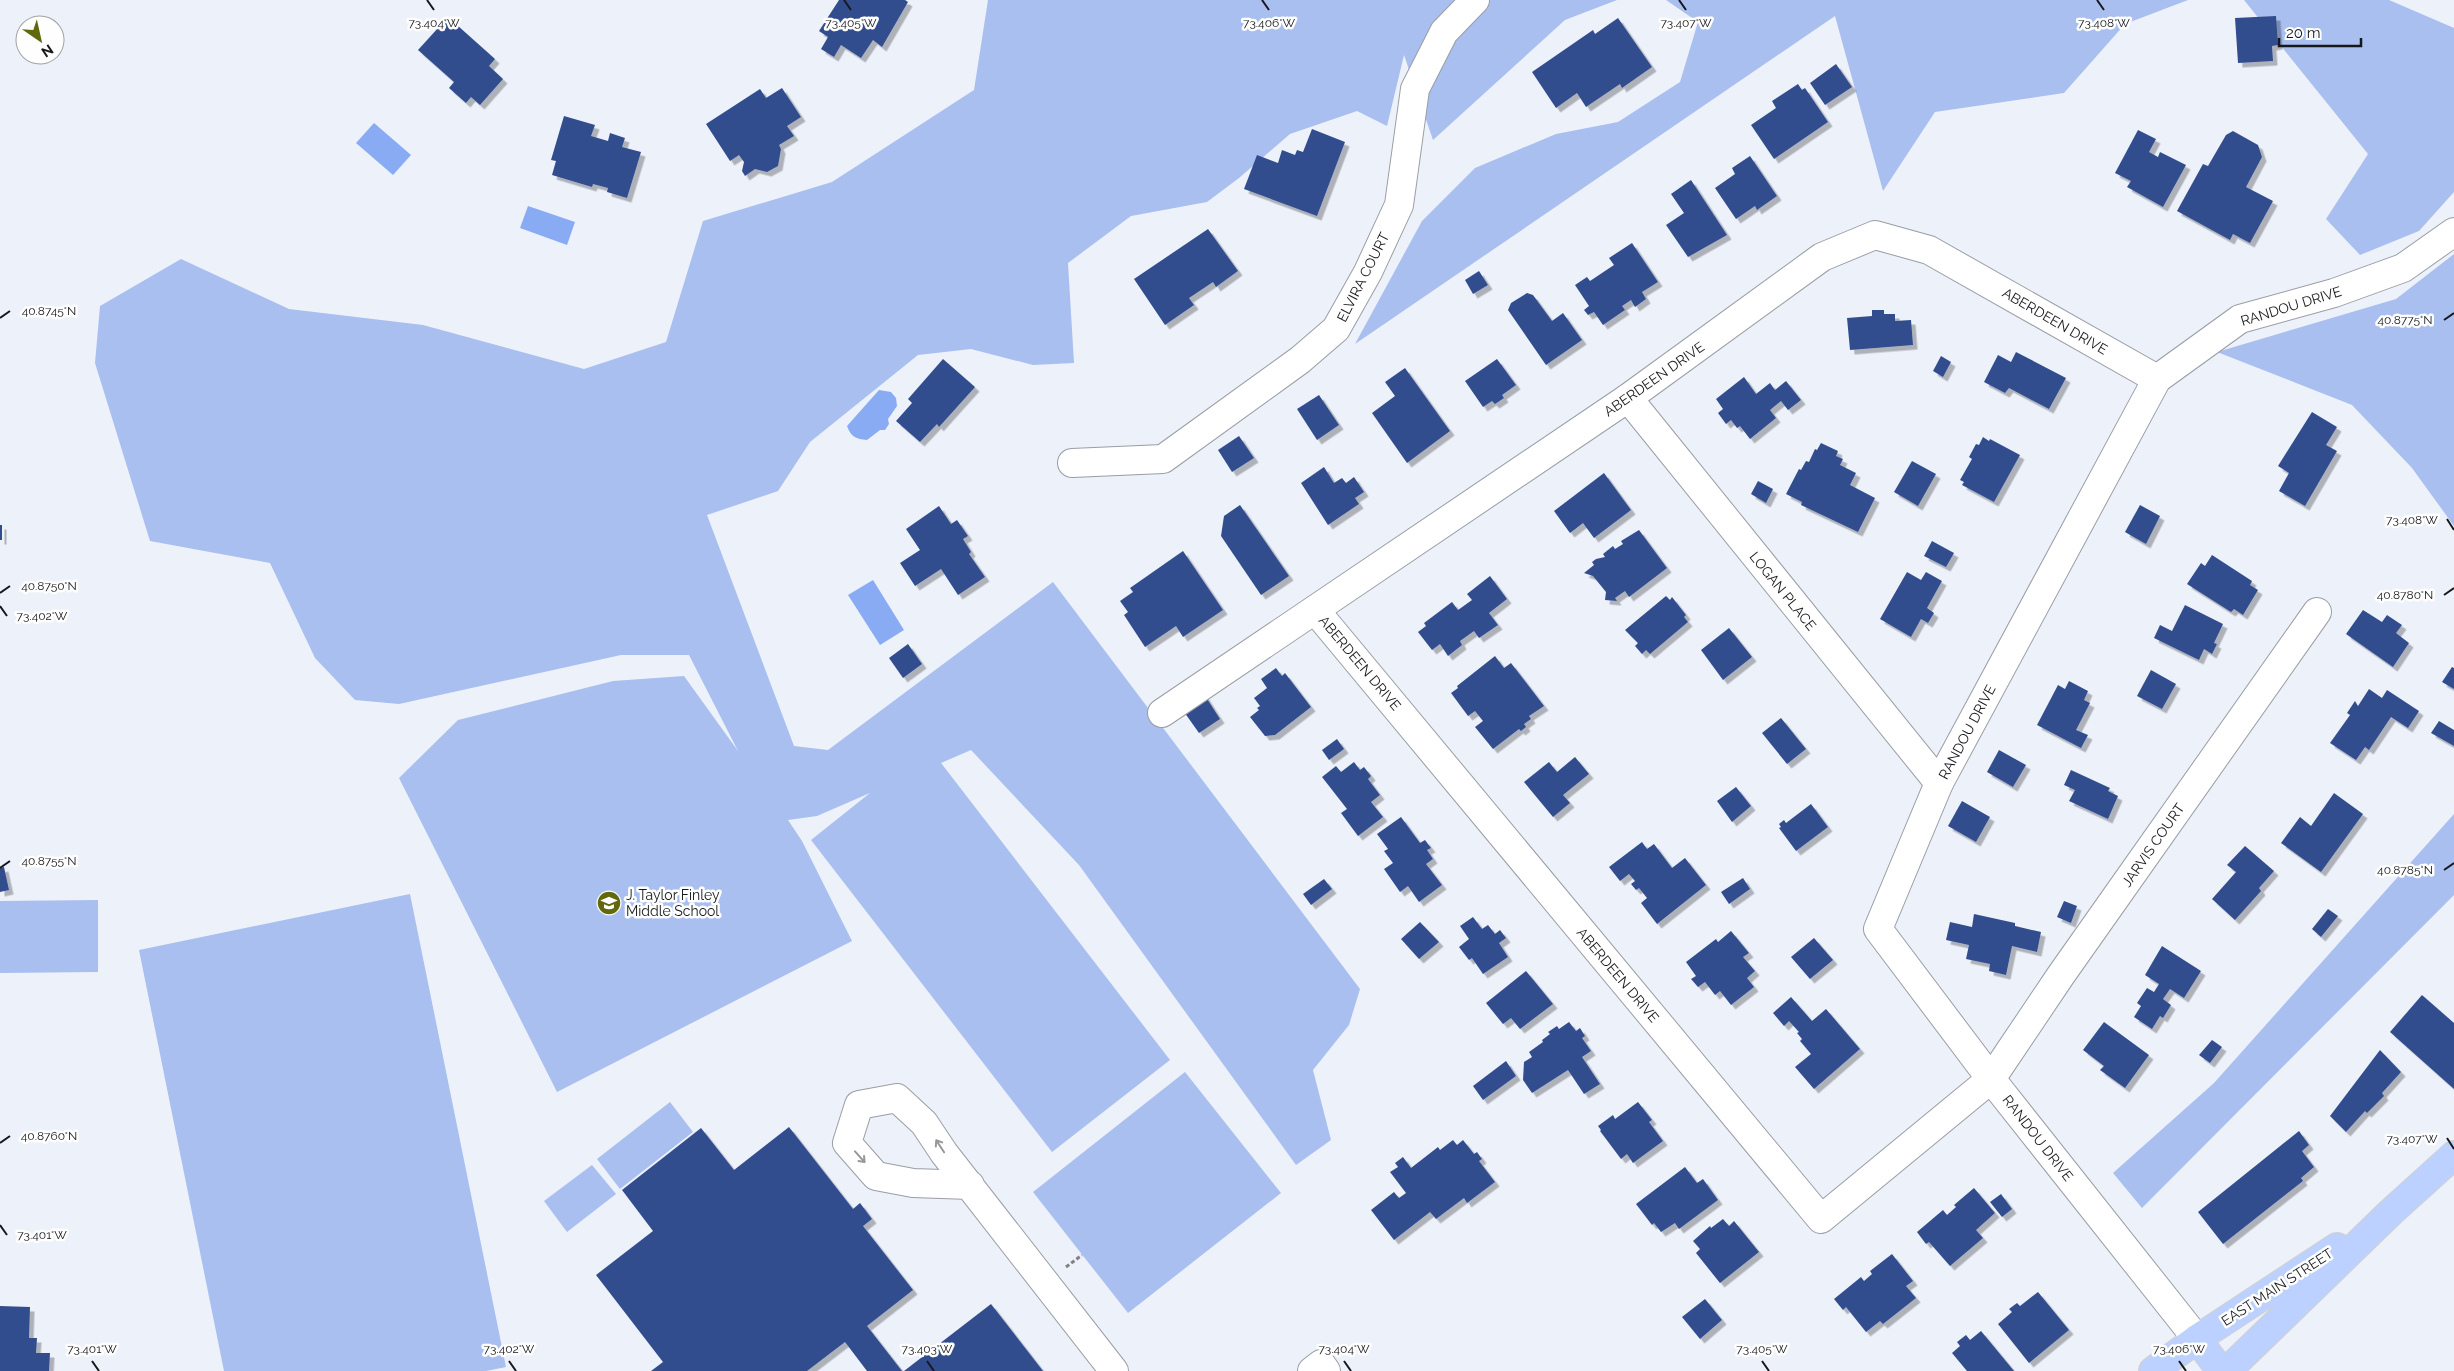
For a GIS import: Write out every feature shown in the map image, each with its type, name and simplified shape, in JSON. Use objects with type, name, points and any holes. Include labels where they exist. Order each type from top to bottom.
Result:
[{"type":"main road","name":"EAST MAIN STREET","points":[[2228,1371],[2391,1212],[2454,1155]]},
{"type":"main road","name":"EAST MAIN STREET","points":[[2154,1371],[2197,1339],[2391,1212]]},
{"type":"main road","points":[[2197,1339],[2221,1371]]},
{"type":"street","name":"ELVIRA COURT","points":[[1072,462],[1163,459],[1300,360],[1336,329],[1368,272],[1399,205],[1415,89],[1444,32],[1475,0]]},
{"type":"street","name":"RANDOU DRIVE","points":[[2197,1339],[1991,1079],[1878,929],[1939,783],[2157,380],[2240,319],[2334,293],[2403,268],[2454,232]]},
{"type":"street","name":"ABERDEEN DRIVE","points":[[1991,1079],[1821,1219],[1315,610],[1628,398],[1822,258],[1875,235],[1929,250],[2157,380]]},
{"type":"street","name":"LOGAN PLACE","points":[[1628,398],[1939,783]]},
{"type":"street","points":[[1162,713],[1315,610]]},
{"type":"street","name":"JARVIS COURT","points":[[1991,1079],[2061,975],[2317,612]]},
{"type":"street","points":[[970,1185],[1114,1371]]},
{"type":"street","points":[[1312,1371],[1321,1364],[1326,1371]]},
{"type":"path","points":[[1062,1271],[1082,1255]]},
{"type":"shaded area","points":[[988,0],[1617,0],[1565,20],[1433,140],[1404,55],[1387,126],[1357,111],[1290,134],[1239,178],[1207,202],[1131,216],[1068,263],[1074,363],[1033,365],[971,349],[918,355],[810,442],[778,491],[707,515],[794,746],[828,750],[1053,582],[1360,989],[1349,1025],[1313,1070],[1331,1140],[1296,1165],[1079,865],[971,750],[941,763],[1170,1060],[1052,1152],[811,840],[870,793],[817,816],[788,820],[802,841],[852,941],[557,1092],[399,778],[458,720],[613,681],[684,676],[738,751],[689,655],[621,655],[399,704],[355,700],[315,658],[270,563],[150,541],[95,363],[100,306],[181,259],[289,309],[423,325],[584,369],[666,342],[703,221],[832,182],[974,90]]},
{"type":"shaded area","points":[[1666,0],[2188,0],[2125,24],[2064,93],[1935,112],[1883,191],[1835,16],[1355,344],[1422,221],[1475,168],[1556,134],[1618,122],[1680,82],[1698,22]]},
{"type":"shaded area","points":[[2244,0],[2389,0],[2454,28],[2454,192],[2419,231],[2360,255],[2326,219],[2368,154]]},
{"type":"shaded area","points":[[374,123],[411,155],[393,175],[356,143]]},
{"type":"shaded area","points":[[528,206],[575,222],[567,245],[520,228]]},
{"type":"shaded area","points":[[2454,254],[2454,526],[2412,468],[2352,405],[2217,352],[2396,299]]},
{"type":"shaded area","points":[[879,390],[891,392],[896,398],[897,406],[888,419],[889,424],[885,430],[880,430],[867,440],[857,438],[850,433],[847,426]]},
{"type":"shaded area","points":[[873,580],[904,630],[880,645],[848,595]]},
{"type":"shaded area","points":[[2454,814],[2454,895],[2142,1208],[2113,1173],[2214,1083]]},
{"type":"shaded area","points":[[410,894],[506,1367],[486,1371],[224,1371],[139,950]]},
{"type":"shaded area","points":[[98,900],[98,972],[0,973],[0,901]]},
{"type":"shaded area","points":[[1185,1072],[1281,1193],[1128,1313],[1033,1192]]},
{"type":"shaded area","points":[[670,1102],[693,1132],[620,1189],[597,1159]]},
{"type":"shaded area","points":[[592,1165],[616,1194],[567,1232],[544,1201]]},
{"type":"building","points":[[839,0],[905,0],[908,2],[882,47],[873,40],[861,58],[841,45],[834,57],[821,49],[828,37],[819,31]]},
{"type":"building","points":[[2276,16],[2278,45],[2272,46],[2273,61],[2238,63],[2235,18]]},
{"type":"building","points":[[448,17],[495,59],[489,66],[503,79],[480,105],[471,97],[466,103],[449,88],[454,82],[418,50]]},
{"type":"building","points":[[1618,18],[1652,67],[1622,88],[1620,84],[1586,107],[1577,93],[1556,108],[1532,72],[1593,30],[1595,34]]},
{"type":"building","points":[[1836,64],[1852,87],[1825,105],[1810,83]]},
{"type":"building","points":[[1798,84],[1802,90],[1805,88],[1828,122],[1774,159],[1751,125],[1776,108],[1772,101]]},
{"type":"building","points":[[782,88],[801,117],[787,126],[794,136],[779,145],[781,149],[778,166],[767,172],[755,169],[745,176],[742,171],[744,162],[739,155],[730,161],[706,124],[760,89],[766,98]]},
{"type":"building","points":[[564,116],[595,125],[591,136],[608,141],[610,133],[625,138],[622,147],[641,152],[627,198],[607,192],[608,188],[593,184],[592,187],[552,175],[556,161],[551,160]]},
{"type":"building","points":[[1312,129],[1345,142],[1317,216],[1244,189],[1257,155],[1278,163],[1282,150],[1295,155],[1297,150],[1303,152]]},
{"type":"building","points":[[2138,130],[2156,139],[2149,152],[2158,157],[2160,152],[2186,165],[2163,207],[2127,187],[2131,181],[2115,173]]},
{"type":"building","points":[[2233,131],[2258,145],[2262,157],[2246,187],[2273,201],[2250,243],[2233,234],[2230,240],[2177,211],[2203,164],[2208,166],[2226,135]]},
{"type":"building","points":[[1750,156],[1777,196],[1757,210],[1755,206],[1736,219],[1715,188],[1735,174],[1732,168]]},
{"type":"building","points":[[1691,180],[1727,235],[1688,257],[1666,225],[1684,213],[1671,194]]},
{"type":"building","points":[[1208,229],[1238,271],[1216,287],[1213,282],[1189,298],[1194,305],[1165,325],[1134,279]]},
{"type":"building","points":[[1632,243],[1658,282],[1642,292],[1646,299],[1635,307],[1631,300],[1622,306],[1625,310],[1603,325],[1594,312],[1588,315],[1584,310],[1589,306],[1575,285],[1587,277],[1590,281],[1614,265],[1609,258]]},
{"type":"building","points":[[1479,271],[1488,285],[1473,294],[1465,280]]},
{"type":"building","points":[[1527,293],[1533,295],[1552,321],[1563,313],[1582,340],[1546,365],[1508,310],[1511,303]]},
{"type":"building","points":[[1872,310],[1884,310],[1884,314],[1895,314],[1895,321],[1911,320],[1913,345],[1850,350],[1847,318],[1872,316]]},
{"type":"building","points":[[2016,352],[2066,378],[2049,409],[2009,388],[2005,393],[1984,382],[1998,355],[2011,362]]},
{"type":"building","points":[[1941,356],[1951,362],[1943,377],[1933,371]]},
{"type":"building","points":[[943,359],[975,387],[939,427],[937,424],[920,442],[896,421],[912,403],[908,399]]},
{"type":"building","points":[[1497,359],[1516,385],[1502,395],[1504,398],[1495,404],[1492,401],[1483,407],[1465,381]]},
{"type":"building","points":[[1405,368],[1450,431],[1407,463],[1372,413],[1395,396],[1385,382]]},
{"type":"building","points":[[1744,377],[1756,394],[1770,383],[1775,390],[1786,381],[1801,400],[1788,410],[1781,401],[1770,410],[1776,418],[1750,439],[1740,426],[1737,428],[1731,420],[1726,424],[1718,413],[1723,409],[1716,399]]},
{"type":"building","points":[[1319,395],[1339,425],[1317,440],[1297,409]]},
{"type":"building","points":[[2312,412],[2337,427],[2326,445],[2337,451],[2305,506],[2279,491],[2289,473],[2278,466]]},
{"type":"building","points":[[1239,436],[1254,458],[1232,472],[1218,450]]},
{"type":"building","points":[[1983,437],[2020,455],[1994,502],[1962,485],[1964,482],[1960,480],[1972,459],[1969,457],[1976,444],[1979,445]]},
{"type":"building","points":[[1821,443],[1838,451],[1836,456],[1843,459],[1840,465],[1856,473],[1850,485],[1875,498],[1858,532],[1801,505],[1802,502],[1786,494],[1799,469],[1801,470],[1806,461],[1809,462],[1815,449],[1817,450]]},
{"type":"building","points":[[1912,461],[1936,474],[1918,506],[1894,492]]},
{"type":"building","points":[[1324,467],[1334,483],[1342,478],[1346,483],[1354,477],[1364,492],[1355,498],[1359,504],[1328,525],[1301,483]]},
{"type":"building","points":[[1604,473],[1631,510],[1594,538],[1583,523],[1570,533],[1554,511]]},
{"type":"building","points":[[1758,481],[1773,489],[1766,503],[1751,494]]},
{"type":"building","points":[[1240,505],[1289,576],[1261,595],[1221,536],[1224,516]]},
{"type":"building","points":[[2140,505],[2160,516],[2146,544],[2125,532]]},
{"type":"building","points":[[939,506],[951,524],[957,520],[968,536],[963,539],[971,552],[969,554],[985,577],[958,595],[941,569],[915,586],[900,563],[920,550],[906,529]]},
{"type":"building","points":[[0,525],[2,525],[2,540],[0,540]]},
{"type":"building","points":[[1639,530],[1667,568],[1629,597],[1625,591],[1615,598],[1617,601],[1605,600],[1606,592],[1593,576],[1584,573],[1594,565],[1592,562],[1605,557],[1603,554],[1613,546],[1615,549],[1623,544],[1621,541]]},
{"type":"building","points":[[1932,541],[1954,553],[1946,567],[1924,556]]},
{"type":"building","points":[[1183,551],[1223,610],[1183,637],[1176,626],[1145,647],[1124,615],[1128,612],[1120,601],[1133,592],[1130,588]]},
{"type":"building","points":[[2212,555],[2252,581],[2250,585],[2258,590],[2243,615],[2234,609],[2231,612],[2187,584],[2201,563],[2205,566]]},
{"type":"building","points":[[1907,572],[1921,580],[1926,572],[1942,581],[1927,608],[1934,613],[1928,623],[1921,619],[1911,637],[1880,619]]},
{"type":"building","points":[[1490,576],[1507,599],[1489,613],[1498,625],[1479,638],[1474,631],[1460,641],[1462,645],[1448,656],[1440,644],[1432,650],[1418,632],[1426,626],[1424,623],[1452,602],[1458,610],[1472,600],[1467,594]]},
{"type":"building","points":[[1666,596],[1670,600],[1672,597],[1686,615],[1684,617],[1688,622],[1650,654],[1646,650],[1642,654],[1635,646],[1638,643],[1625,630]]},
{"type":"building","points":[[2185,605],[2223,624],[2214,643],[2217,644],[2212,654],[2204,649],[2199,660],[2154,638],[2160,625],[2172,631]]},
{"type":"building","points":[[2363,610],[2382,622],[2387,615],[2402,625],[2396,633],[2409,643],[2393,667],[2346,634]]},
{"type":"building","points":[[1729,628],[1752,657],[1723,680],[1701,650]]},
{"type":"building","points":[[908,644],[922,664],[903,678],[889,658]]},
{"type":"building","points":[[1495,656],[1504,668],[1511,663],[1544,706],[1529,716],[1531,719],[1524,724],[1526,727],[1521,731],[1519,729],[1493,749],[1475,727],[1483,721],[1475,711],[1468,716],[1451,693]]},
{"type":"building","points":[[2452,667],[2454,668],[2454,689],[2442,682]]},
{"type":"building","points":[[1276,668],[1282,676],[1285,673],[1311,707],[1275,735],[1265,736],[1250,717],[1259,710],[1257,708],[1260,706],[1254,698],[1267,688],[1261,679]]},
{"type":"building","points":[[2151,670],[2176,684],[2162,709],[2137,696]]},
{"type":"building","points":[[2069,681],[2088,691],[2084,700],[2090,703],[2076,730],[2088,735],[2081,748],[2037,725],[2058,685],[2065,689]]},
{"type":"building","points":[[2369,689],[2382,698],[2387,690],[2419,711],[2408,728],[2391,717],[2369,750],[2365,747],[2356,760],[2330,743],[2350,715],[2347,713],[2355,701],[2358,706]]},
{"type":"building","points":[[1204,694],[1220,719],[1199,733],[1182,709]]},
{"type":"building","points":[[1781,718],[1806,749],[1787,764],[1762,733]]},
{"type":"building","points":[[2439,721],[2454,730],[2454,746],[2431,733]]},
{"type":"building","points":[[1337,739],[1344,749],[1329,760],[1322,750]]},
{"type":"building","points":[[1999,750],[2026,765],[2013,787],[1987,772]]},
{"type":"building","points":[[1575,757],[1589,774],[1563,795],[1570,803],[1553,817],[1524,782],[1549,762],[1557,772]]},
{"type":"building","points":[[1354,762],[1360,770],[1364,767],[1371,776],[1368,779],[1380,795],[1371,802],[1383,817],[1358,836],[1341,813],[1347,809],[1322,777],[1336,766],[1341,772]]},
{"type":"building","points":[[2071,770],[2110,788],[2108,791],[2118,796],[2108,819],[2069,801],[2075,790],[2064,785]]},
{"type":"building","points":[[1736,787],[1751,806],[1732,822],[1717,801]]},
{"type":"building","points":[[2334,793],[2363,814],[2321,872],[2281,843],[2300,817],[2311,826]]},
{"type":"building","points":[[1962,801],[1990,817],[1976,842],[1948,826]]},
{"type":"building","points":[[1811,804],[1828,827],[1796,851],[1779,828],[1781,827],[1779,824],[1784,820],[1786,823]]},
{"type":"building","points":[[1401,817],[1420,843],[1425,840],[1431,848],[1427,850],[1433,859],[1426,864],[1442,885],[1419,902],[1408,886],[1400,892],[1384,869],[1393,863],[1384,851],[1388,849],[1377,834]]},
{"type":"building","points":[[1642,842],[1647,849],[1654,844],[1672,868],[1685,858],[1706,885],[1657,924],[1641,903],[1647,898],[1639,888],[1636,890],[1631,884],[1635,881],[1629,874],[1620,881],[1609,867]]},
{"type":"building","points":[[2245,846],[2274,871],[2259,888],[2261,891],[2235,920],[2212,899],[2236,872],[2227,865]]},
{"type":"building","points":[[4,867],[9,890],[0,892],[0,868]]},
{"type":"building","points":[[1743,878],[1750,889],[1729,904],[1721,892]]},
{"type":"building","points":[[1324,879],[1332,889],[1311,905],[1303,894]]},
{"type":"building","points":[[2064,901],[2077,906],[2071,923],[2057,917]]},
{"type":"building","points":[[2328,909],[2338,916],[2321,937],[2312,929]]},
{"type":"building","points":[[1974,914],[2015,923],[2015,926],[2041,932],[2037,952],[2012,946],[2006,975],[1989,971],[1990,964],[1966,959],[1969,945],[1946,940],[1950,922],[1972,927]]},
{"type":"building","points":[[1473,917],[1482,929],[1488,925],[1495,934],[1500,930],[1506,938],[1499,943],[1508,957],[1483,974],[1472,958],[1469,960],[1459,947],[1469,939],[1460,926]]},
{"type":"building","points":[[1420,922],[1439,942],[1419,959],[1401,939]]},
{"type":"building","points":[[1731,931],[1749,953],[1743,957],[1755,971],[1747,978],[1754,987],[1731,1005],[1720,991],[1715,995],[1705,982],[1698,987],[1691,979],[1696,976],[1686,962],[1716,939],[1718,942]]},
{"type":"building","points":[[1814,938],[1833,960],[1810,979],[1791,957]]},
{"type":"building","points":[[2162,946],[2201,971],[2184,998],[2170,989],[2163,999],[2171,1005],[2163,1018],[2160,1016],[2152,1029],[2134,1017],[2141,1006],[2137,1003],[2147,988],[2154,992],[2159,984],[2145,975]]},
{"type":"building","points":[[1526,971],[1553,1004],[1520,1029],[1511,1018],[1503,1024],[1486,1003]]},
{"type":"building","points":[[2422,995],[2454,1023],[2454,1089],[2390,1032]]},
{"type":"building","points":[[1791,997],[1812,1021],[1826,1009],[1860,1049],[1814,1089],[1795,1067],[1811,1054],[1800,1041],[1802,1039],[1797,1033],[1799,1032],[1789,1021],[1784,1026],[1773,1013]]},
{"type":"building","points":[[1569,1022],[1576,1031],[1580,1028],[1585,1036],[1582,1038],[1591,1051],[1582,1057],[1600,1084],[1584,1094],[1568,1070],[1532,1093],[1523,1080],[1524,1062],[1532,1057],[1529,1052],[1543,1042],[1542,1040],[1550,1034],[1548,1032],[1557,1026],[1559,1029]]},
{"type":"building","points":[[2104,1022],[2149,1055],[2125,1088],[2100,1070],[2104,1066],[2083,1050]]},
{"type":"building","points":[[2212,1040],[2222,1047],[2210,1063],[2199,1055]]},
{"type":"building","points":[[2380,1050],[2401,1072],[2382,1093],[2384,1096],[2367,1113],[2365,1111],[2346,1132],[2330,1116]]},
{"type":"building","points":[[1506,1061],[1516,1076],[1483,1100],[1473,1086]]},
{"type":"building","points":[[1638,1102],[1652,1120],[1649,1122],[1663,1141],[1633,1163],[1627,1154],[1621,1159],[1598,1126],[1613,1115],[1615,1119]]},
{"type":"building","points":[[789,1127],[853,1209],[860,1203],[872,1219],[863,1226],[913,1290],[867,1326],[902,1371],[867,1371],[845,1342],[807,1371],[651,1371],[663,1362],[596,1275],[653,1231],[622,1190],[701,1128],[734,1170]]},
{"type":"building","points":[[2299,1131],[2309,1145],[2302,1151],[2314,1167],[2301,1178],[2303,1181],[2223,1244],[2198,1212]]},
{"type":"building","points":[[1453,1140],[1457,1145],[1463,1140],[1474,1154],[1477,1152],[1482,1159],[1479,1161],[1495,1182],[1467,1203],[1464,1198],[1436,1219],[1430,1212],[1394,1240],[1371,1210],[1394,1192],[1399,1198],[1406,1193],[1390,1172],[1398,1167],[1395,1163],[1403,1157],[1411,1168],[1438,1147],[1440,1150]]},
{"type":"building","points":[[1685,1167],[1697,1183],[1703,1179],[1718,1200],[1679,1229],[1675,1223],[1661,1232],[1654,1223],[1652,1225],[1636,1204]]},
{"type":"building","points":[[1974,1188],[1995,1213],[1976,1230],[1983,1238],[1950,1266],[1929,1242],[1926,1244],[1917,1232],[1943,1210],[1947,1215],[1956,1207],[1954,1205]]},
{"type":"building","points":[[2001,1194],[2012,1209],[2002,1217],[1990,1202]]},
{"type":"building","points":[[1723,1219],[1729,1226],[1734,1221],[1759,1252],[1720,1283],[1696,1253],[1700,1249],[1693,1241],[1710,1226],[1711,1228]]},
{"type":"building","points":[[1892,1254],[1913,1281],[1906,1286],[1916,1298],[1883,1324],[1880,1321],[1866,1332],[1846,1307],[1843,1310],[1834,1299],[1861,1277],[1864,1281],[1872,1274],[1870,1271]]},
{"type":"building","points":[[2038,1292],[2069,1330],[2029,1363],[1998,1324],[2012,1312],[2009,1309],[2017,1303],[2020,1306]]},
{"type":"building","points":[[1705,1299],[1722,1320],[1700,1339],[1682,1317]]},
{"type":"building","points":[[991,1304],[1043,1371],[904,1371]]},
{"type":"building","points":[[0,1306],[30,1307],[29,1338],[37,1338],[36,1353],[50,1353],[49,1371],[0,1371]]},
{"type":"building","points":[[1981,1331],[2014,1371],[1967,1371],[1952,1353],[1960,1346],[1957,1342],[1966,1335],[1970,1340]]},
{"type":"place","name":"J. Taylor Finley Middle School","points":[[609,903]]}]
